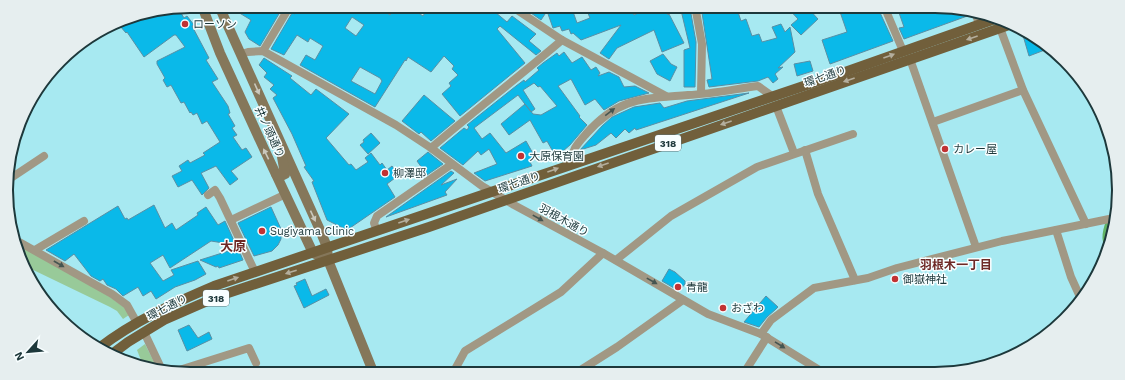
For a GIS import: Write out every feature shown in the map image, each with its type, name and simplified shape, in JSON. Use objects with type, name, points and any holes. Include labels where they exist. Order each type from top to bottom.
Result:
[{"type":"main road","name":"井ノ頭通り","points":[[205,13],[220,53],[313,253]]},
{"type":"main road","name":"井ノ頭通り","points":[[223,13],[327,247],[328,260],[371,367]]},
{"type":"main road","name":"環七通り","points":[[116,351],[144,332],[185,310],[219,296],[429,227],[774,101],[903,51],[988,21]]},
{"type":"main road","name":"環七通り","points":[[104,345],[137,323],[179,301],[214,286],[573,163],[910,59],[1004,27]]},
{"type":"main road","points":[[276,174],[283,175],[285,171],[278,137]]},
{"type":"main road","points":[[313,253],[328,260]]},
{"type":"street","points":[[241,54],[252,51],[263,51],[286,13]]},
{"type":"street","points":[[522,13],[562,40],[666,96]]},
{"type":"street","points":[[696,13],[702,44],[701,93]]},
{"type":"street","points":[[887,13],[903,51]]},
{"type":"street","points":[[977,18],[979,24]]},
{"type":"street","points":[[1004,27],[1023,90],[1086,224]]},
{"type":"street","points":[[431,148],[459,123],[523,74],[562,40]]},
{"type":"street","name":"羽根木通り","points":[[263,51],[368,108],[431,148],[504,199],[616,260],[708,314],[764,335],[815,367]]},
{"type":"street","points":[[910,59],[976,247]]},
{"type":"street","points":[[573,163],[572,153],[580,142],[593,127],[614,108],[636,101],[666,96],[758,86],[774,101],[794,154]]},
{"type":"street","points":[[933,122],[1023,90]]},
{"type":"street","points":[[616,260],[671,216],[758,166],[854,134]]},
{"type":"street","points":[[804,150],[818,194],[855,280]]},
{"type":"street","points":[[13,176],[44,156]]},
{"type":"street","points":[[377,231],[374,223],[377,216],[452,164]]},
{"type":"street","points":[[208,195],[215,190],[255,272]]},
{"type":"street","points":[[230,220],[286,194]]},
{"type":"street","points":[[747,367],[771,320],[814,288],[868,278],[897,268],[976,247],[1110,219]]},
{"type":"street","points":[[36,250],[84,221]]},
{"type":"street","points":[[1056,230],[1078,294]]},
{"type":"street","points":[[21,242],[122,301],[127,305],[137,323]]},
{"type":"street","points":[[457,367],[465,351],[561,292],[604,254]]},
{"type":"street","points":[[585,367],[617,347],[683,300]]},
{"type":"street","points":[[144,332],[159,364]]},
{"type":"street","points":[[189,367],[249,348],[256,363]]},
{"type":"green space","points":[[1110,215],[1109,225],[1104,244],[1102,238],[1103,229],[1108,216]]},
{"type":"green space","points":[[22,246],[107,295],[125,308],[129,315],[123,319],[117,311],[32,269]]},
{"type":"green space","points":[[145,344],[155,364],[141,360],[137,350]]},
{"type":"building","points":[[178,13],[181,13],[184,18],[187,16],[194,25],[192,26],[209,58],[206,60],[218,79],[212,82],[228,106],[230,113],[228,114],[235,126],[232,128],[237,135],[233,137],[242,150],[246,148],[252,157],[231,171],[238,179],[230,185],[216,166],[201,173],[209,188],[202,195],[192,180],[178,187],[172,176],[182,171],[179,166],[188,160],[190,163],[205,155],[203,153],[220,142],[207,121],[202,124],[197,113],[193,115],[191,112],[190,113],[184,102],[181,103],[171,85],[167,87],[163,80],[165,78],[157,64],[157,61],[185,47],[176,35],[144,57],[127,32],[126,33],[121,27],[155,16]]},
{"type":"building","points":[[240,13],[279,13],[260,46],[249,39],[245,32],[251,20]]},
{"type":"building","points":[[292,13],[387,13],[390,15],[391,13],[418,13],[423,16],[425,13],[496,13],[507,22],[512,16],[536,34],[529,41],[541,51],[536,55],[500,26],[497,29],[525,63],[460,116],[442,94],[451,86],[449,83],[458,75],[452,69],[454,66],[444,56],[431,72],[408,57],[375,107],[300,65],[306,55],[315,60],[323,46],[310,38],[308,42],[297,35],[284,55],[271,49]],"holes":[[[352,17],[364,25],[356,36],[345,28]],[[360,67],[380,78],[382,81],[375,94],[351,81]]]},
{"type":"building","points":[[531,13],[546,13],[541,20]]},
{"type":"building","points":[[548,13],[573,13],[577,23],[590,18],[588,13],[633,13],[634,15],[638,13],[667,13],[668,15],[669,14],[684,43],[662,52],[654,30],[617,48],[609,59],[600,53],[621,25],[581,40],[573,33],[571,34],[569,29],[562,31],[560,26],[553,28]]},
{"type":"building","points":[[682,13],[691,13],[696,42],[695,87],[684,87],[684,50],[690,48]]},
{"type":"building","points":[[702,13],[738,13],[741,21],[746,19],[752,36],[759,34],[762,42],[777,38],[772,27],[781,24],[785,32],[790,27],[795,52],[778,68],[783,67],[775,74],[778,79],[773,83],[768,77],[758,81],[709,87],[707,80],[712,79]]},
{"type":"building","points":[[792,13],[812,13],[818,19],[801,35],[791,25],[798,19]]},
{"type":"building","points":[[840,13],[880,13],[893,41],[830,64],[822,40],[847,32]]},
{"type":"building","points":[[899,13],[947,13],[968,16],[904,39],[899,28],[904,27]]},
{"type":"building","points":[[1023,37],[1044,50],[1029,56]]},
{"type":"building","points":[[564,52],[572,63],[582,57],[591,70],[596,67],[600,73],[598,76],[609,72],[619,77],[624,87],[635,86],[649,93],[619,101],[604,110],[595,99],[585,105],[571,79],[558,86],[580,116],[579,117],[587,125],[570,145],[556,157],[547,141],[543,143],[530,120],[509,135],[501,124],[525,104],[518,95],[474,128],[482,139],[490,133],[506,153],[526,141],[535,157],[529,160],[532,166],[485,181],[474,173],[497,164],[489,149],[481,155],[478,151],[463,165],[440,148],[464,128],[467,130],[469,127],[467,125],[524,80],[525,82],[539,70],[537,68],[557,53],[559,56]],"holes":[[[534,83],[538,87],[540,86],[557,106],[541,115],[533,114],[531,112],[535,109],[523,90]]]},
{"type":"building","points":[[663,54],[671,64],[677,67],[670,81],[657,74],[650,61]]},
{"type":"building","points":[[264,58],[292,76],[290,78],[311,95],[316,89],[349,114],[326,138],[349,165],[351,164],[356,170],[368,162],[365,158],[371,153],[380,165],[382,163],[387,170],[392,166],[399,175],[387,184],[395,197],[347,230],[327,220],[312,182],[314,181],[304,167],[306,166],[292,134],[273,98],[277,95],[270,89],[274,85],[264,77],[267,73],[259,65]]},
{"type":"building","points":[[810,61],[813,71],[797,76],[794,64]]},
{"type":"building","points":[[749,93],[636,130],[635,128],[629,133],[625,129],[616,138],[611,133],[596,145],[580,150],[612,117],[634,107],[660,103],[664,108],[687,101]]},
{"type":"building","points":[[424,95],[455,121],[431,141],[421,132],[419,134],[402,121]]},
{"type":"building","points":[[371,133],[380,143],[368,154],[360,145]]},
{"type":"building","points":[[428,152],[443,164],[427,175],[417,161]]},
{"type":"building","points":[[451,171],[454,173],[441,185],[457,179],[445,192],[447,195],[386,217]]},
{"type":"building","points":[[154,205],[165,228],[172,223],[176,230],[198,215],[197,213],[206,207],[218,225],[225,221],[236,245],[211,241],[170,268],[163,255],[150,263],[163,281],[174,275],[171,270],[198,261],[206,274],[195,280],[175,287],[156,299],[151,291],[143,296],[138,287],[123,296],[116,289],[107,285],[103,279],[100,281],[91,276],[74,254],[65,261],[46,250],[118,206],[125,219],[127,218],[128,220]]},
{"type":"building","name":"Sugiyama Clinic","points":[[271,207],[281,229],[281,239],[272,251],[254,256],[238,223]]},
{"type":"building","points":[[238,248],[243,260],[219,268],[218,266],[216,267],[200,260]]},
{"type":"building","points":[[669,269],[685,281],[685,284],[679,291],[662,281]]},
{"type":"building","points":[[305,279],[312,296],[326,289],[329,295],[304,308],[294,286],[297,285],[296,283]]},
{"type":"building","points":[[766,296],[778,307],[759,327],[744,322]]},
{"type":"building","points":[[189,325],[198,338],[209,332],[212,339],[187,351],[178,330]]},
{"type":"place","name":"ローソン","points":[[185,24]]},
{"type":"place","name":"カレー屋","points":[[945,149]]},
{"type":"place","name":"大原保育園","points":[[521,156]]},
{"type":"place","name":"柳澤邸","points":[[385,173]]},
{"type":"place","name":"Sugiyama Clinic","points":[[262,231]]},
{"type":"place","name":"御嶽神社","points":[[895,279]]},
{"type":"place","name":"青龍","points":[[678,287]]},
{"type":"place","name":"おざわ","points":[[723,308]]},
{"type":"district","name":"大原","points":[[233,246]]},
{"type":"district","name":"羽根木一丁目","points":[[956,265]]}]
